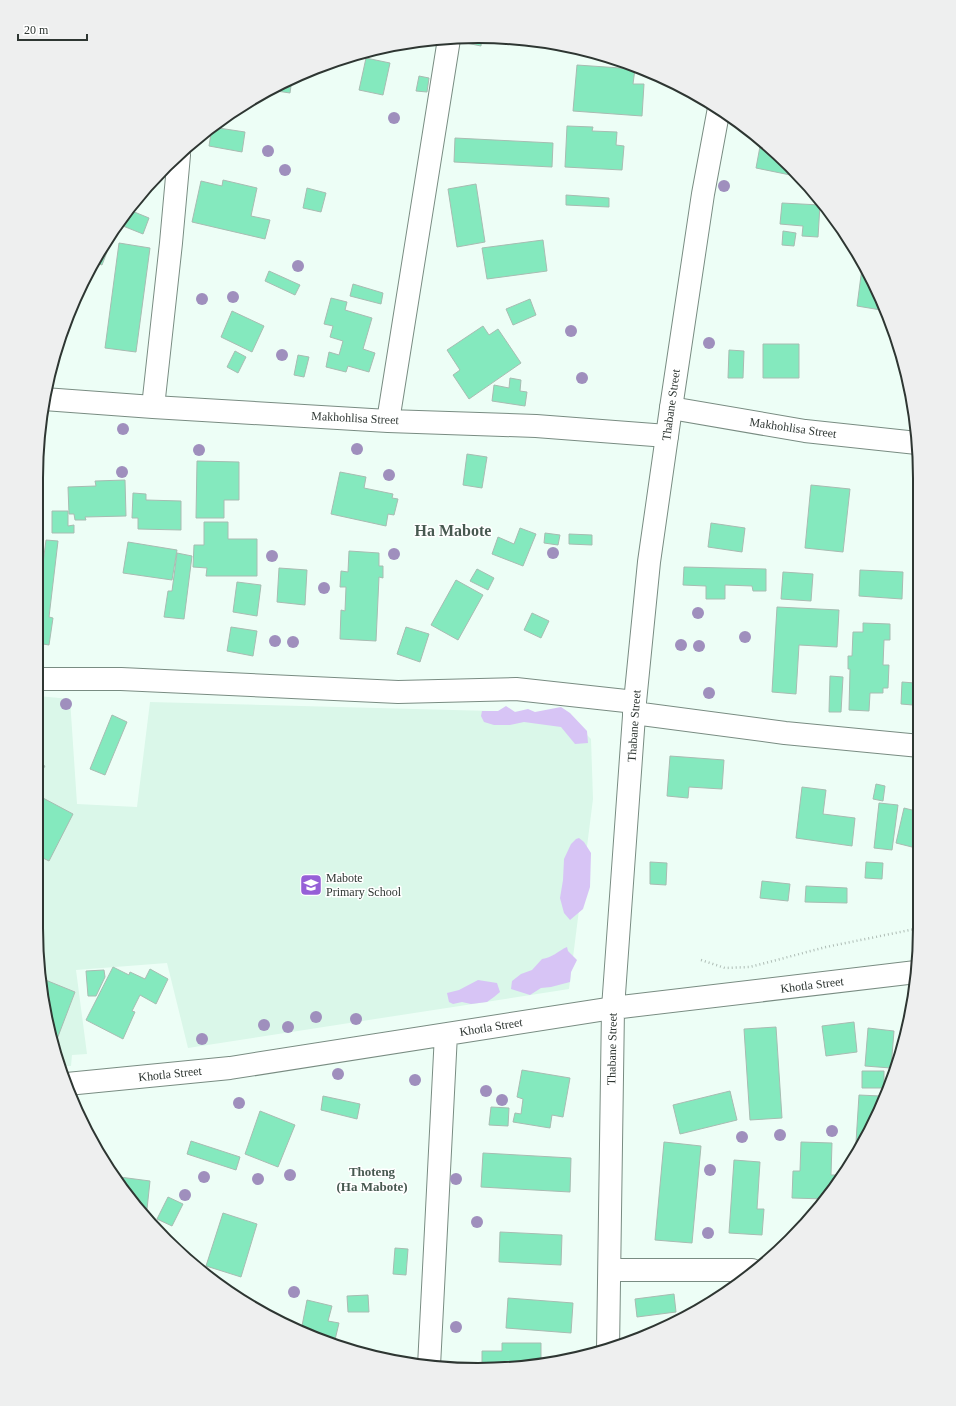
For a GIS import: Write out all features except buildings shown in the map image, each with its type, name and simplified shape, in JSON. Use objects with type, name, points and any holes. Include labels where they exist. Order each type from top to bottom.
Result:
[{"type":"street","points":[[388,420],[448,44]]},
{"type":"street","name":"Thabane Street","points":[[608,1343],[613,1008],[635,707],[649,562],[670,408],[703,194],[718,115]]},
{"type":"street","points":[[153,407],[178,162]]},
{"type":"street","name":"Makhohlisa Street","points":[[50,399],[153,407],[388,420],[536,426],[667,436]]},
{"type":"street","name":"Makhohlisa Street","points":[[670,408],[805,431],[911,442]]},
{"type":"street","points":[[43,678],[121,679],[398,692],[516,689],[635,707],[785,733],[913,745]]},
{"type":"street","name":"Khotla Street","points":[[72,1083],[230,1068],[613,1008],[910,973]]},
{"type":"street","points":[[429,1360],[446,1034]]},
{"type":"street","points":[[610,1270],[747,1270]]},
{"type":"path","points":[[701,960],[725,968],[750,967],[826,947],[913,929]]},
{"type":"shaded area","name":"Mabote Primary School","points":[[43,696],[70,699],[77,804],[137,807],[150,702],[565,713],[591,739],[593,799],[569,989],[188,1048],[167,963],[76,970],[87,1054],[72,1055],[71,1066],[65,1066],[51,1013],[44,956]]},
{"type":"shaded area","points":[[506,706],[515,712],[528,709],[535,712],[561,707],[570,713],[587,731],[588,743],[575,744],[561,727],[524,722],[510,725],[494,725],[484,722],[481,716],[482,711],[498,711]]},
{"type":"shaded area","points":[[579,838],[584,842],[591,853],[590,887],[583,909],[570,920],[564,913],[560,898],[564,859],[571,844]]},
{"type":"shaded area","points":[[567,947],[568,951],[577,960],[571,972],[570,982],[541,988],[530,995],[511,989],[512,981],[521,974],[532,970],[542,959],[552,956]]},
{"type":"shaded area","points":[[478,980],[497,983],[500,992],[487,1002],[471,1004],[462,1002],[453,1004],[449,1002],[447,993],[459,990]]},
{"type":"place","name":"Mabote Primary School","points":[[311,885]]},
{"type":"district","name":"Ha Mabote","points":[[453,530]]},
{"type":"district","name":"Thoteng (Ha Mabote)","points":[[372,1178]]}]
